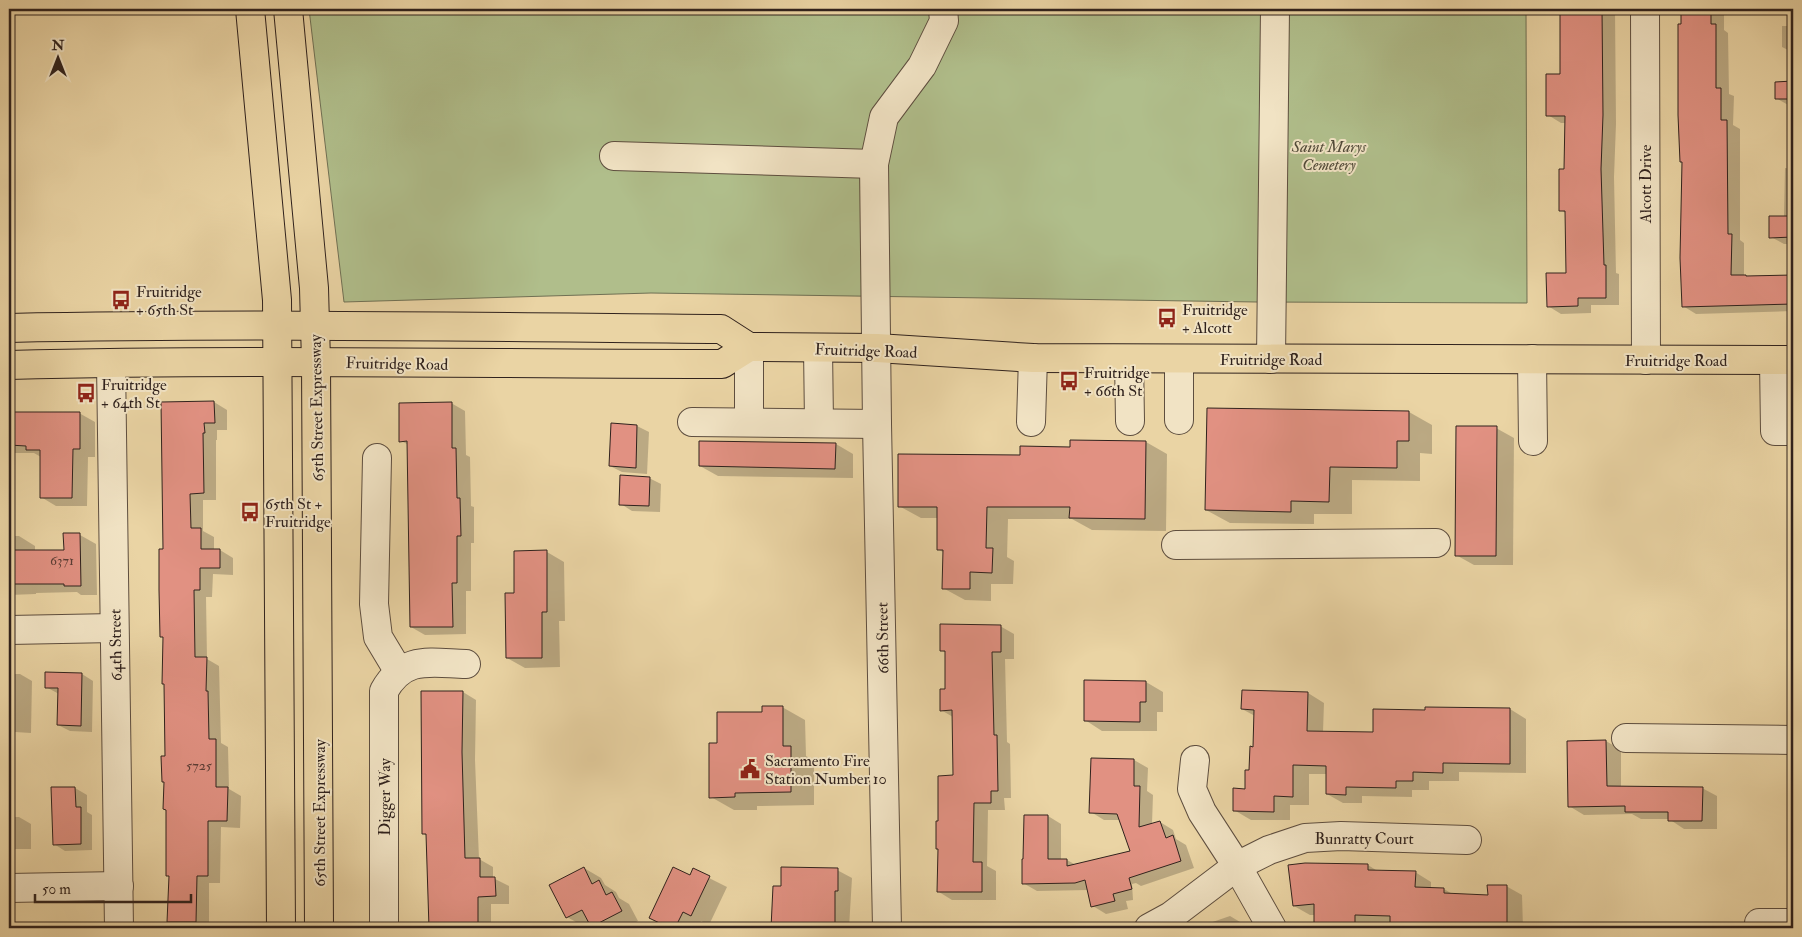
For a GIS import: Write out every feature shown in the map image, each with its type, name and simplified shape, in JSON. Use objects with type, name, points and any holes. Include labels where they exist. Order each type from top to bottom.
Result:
[{"type":"main road","points":[[250,9],[277,300],[281,928]]},
{"type":"main road","name":"65th Street Expressway","points":[[288,9],[314,288],[320,928]]},
{"type":"main road","points":[[9,328],[315,326],[721,329],[749,347]]},
{"type":"main road","name":"Fruitridge Road","points":[[9,365],[111,362],[722,364],[749,347],[877,348],[1033,358],[1784,360]]},
{"type":"street","name":"66th Street","points":[[888,928],[877,424],[874,164],[884,117],[922,66],[944,21],[943,9]]},
{"type":"street","points":[[1271,359],[1275,9]]},
{"type":"street","name":"Alcott Drive","points":[[1645,9],[1646,360]]},
{"type":"street","points":[[614,156],[874,164]]},
{"type":"street","points":[[749,347],[749,422]]},
{"type":"street","points":[[818,348],[819,423]]},
{"type":"street","points":[[1031,422],[1033,358]]},
{"type":"street","points":[[1129,359],[1130,421]]},
{"type":"street","points":[[1179,359],[1179,420]]},
{"type":"street","points":[[1532,359],[1533,441]]},
{"type":"street","points":[[1784,360],[1775,431],[1793,431]]},
{"type":"street","name":"64th Street","points":[[111,362],[119,928]]},
{"type":"street","points":[[692,422],[877,424]]},
{"type":"street","points":[[377,458],[374,604],[378,637],[399,672],[417,663],[466,664]]},
{"type":"street","points":[[1176,545],[1436,543]]},
{"type":"street","points":[[9,630],[114,628]]},
{"type":"street","name":"Digger Way","points":[[384,928],[384,691],[390,680],[399,672]]},
{"type":"street","points":[[1626,738],[1793,740]]},
{"type":"street","points":[[1195,760],[1192,789],[1202,812],[1237,866],[1272,928]]},
{"type":"street","name":"Bunratty Court","points":[[1149,928],[1172,916],[1237,866],[1270,850],[1305,838],[1341,836],[1467,840]]},
{"type":"street","points":[[9,888],[119,886]]},
{"type":"street","points":[[1759,924],[1793,923]]},
{"type":"green space","name":"Saint Marys Cemetery","points":[[309,9],[1526,9],[1527,303],[1257,302],[651,293],[344,302]]},
{"type":"building","points":[[1560,9],[1602,9],[1603,115],[1601,169],[1606,298],[1578,298],[1578,306],[1547,307],[1546,273],[1566,273],[1565,211],[1559,211],[1559,169],[1564,169],[1565,116],[1546,116],[1546,74],[1560,74]]},
{"type":"building","points":[[1681,9],[1711,9],[1711,24],[1716,24],[1716,88],[1721,88],[1721,120],[1727,120],[1728,234],[1732,234],[1731,275],[1793,275],[1793,304],[1682,307],[1680,258],[1682,162],[1680,162],[1678,115],[1678,24],[1681,24]]},
{"type":"building","points":[[1793,81],[1793,99],[1775,99],[1775,82]]},
{"type":"building","points":[[1769,216],[1793,216],[1793,237],[1769,238]]},
{"type":"building","points":[[214,401],[215,423],[204,423],[204,493],[190,494],[191,528],[201,528],[201,549],[220,549],[220,568],[200,568],[200,590],[194,590],[195,657],[207,657],[206,691],[208,691],[209,739],[216,739],[216,787],[228,787],[227,821],[208,821],[208,876],[197,876],[196,922],[167,922],[169,876],[166,876],[166,810],[163,809],[164,782],[162,782],[161,756],[165,756],[164,684],[162,684],[163,637],[160,637],[159,590],[159,549],[163,549],[161,402]]},
{"type":"building","points":[[452,402],[452,448],[456,448],[457,498],[460,498],[461,536],[457,536],[457,583],[452,583],[453,627],[410,627],[407,441],[399,442],[399,403]]},
{"type":"building","points":[[1207,408],[1409,411],[1409,441],[1397,441],[1397,468],[1330,467],[1329,502],[1291,501],[1291,512],[1205,510]]},
{"type":"building","points":[[9,412],[80,412],[80,449],[73,449],[72,498],[40,498],[40,450],[26,450],[26,446],[9,445]]},
{"type":"building","points":[[611,423],[637,425],[636,468],[609,466]]},
{"type":"building","points":[[1456,426],[1497,426],[1496,556],[1455,556]]},
{"type":"building","points":[[1070,440],[1146,441],[1145,519],[1069,518],[1070,507],[987,507],[986,548],[993,548],[992,573],[970,572],[970,589],[942,589],[943,550],[937,550],[937,507],[898,507],[898,454],[1020,455],[1020,446],[1070,447]]},
{"type":"building","points":[[699,441],[836,443],[835,469],[699,466]]},
{"type":"building","points":[[620,475],[650,477],[649,506],[619,505]]},
{"type":"building","points":[[63,533],[80,533],[81,586],[64,586],[64,584],[9,584],[9,550],[64,550]]},
{"type":"building","points":[[547,550],[547,612],[542,612],[542,658],[506,658],[505,593],[514,593],[514,551]]},
{"type":"building","points":[[940,624],[1001,625],[1001,652],[992,652],[994,735],[997,735],[998,791],[991,791],[991,803],[974,803],[973,862],[982,862],[982,892],[937,892],[938,849],[936,849],[936,821],[938,821],[938,776],[953,775],[952,710],[940,711],[940,689],[945,689],[945,651],[940,651]]},
{"type":"building","points":[[45,672],[82,673],[81,726],[57,725],[58,688],[45,688]]},
{"type":"building","points":[[1084,680],[1146,681],[1146,702],[1140,702],[1140,722],[1084,721]]},
{"type":"building","points":[[1242,690],[1308,692],[1307,731],[1373,732],[1373,709],[1425,710],[1425,707],[1510,708],[1510,764],[1443,763],[1443,773],[1413,772],[1413,781],[1396,781],[1396,788],[1346,787],[1346,795],[1326,794],[1326,766],[1293,765],[1293,797],[1274,796],[1274,812],[1233,811],[1233,788],[1245,789],[1245,770],[1249,770],[1250,746],[1253,747],[1254,710],[1241,709]]},
{"type":"building","points":[[421,691],[463,691],[462,752],[465,858],[480,858],[480,877],[495,877],[496,896],[478,897],[478,928],[429,928],[426,834],[422,834]]},
{"type":"building","name":"Sacramento Fire Station Number 10","points":[[762,706],[783,706],[783,746],[791,746],[791,792],[735,793],[735,797],[709,798],[709,743],[717,743],[717,712],[762,712]]},
{"type":"building","points":[[1606,740],[1607,786],[1703,787],[1702,821],[1668,821],[1668,812],[1625,812],[1625,806],[1568,807],[1567,741]]},
{"type":"building","points":[[1091,758],[1134,759],[1134,786],[1140,786],[1139,827],[1160,821],[1166,838],[1173,835],[1181,861],[1129,878],[1132,889],[1113,894],[1115,901],[1091,907],[1085,880],[1075,883],[1022,884],[1022,859],[1024,815],[1048,815],[1048,859],[1067,859],[1067,866],[1130,851],[1117,814],[1089,813]]},
{"type":"building","points":[[51,787],[75,787],[76,807],[81,807],[81,844],[53,845]]},
{"type":"building","points":[[1305,863],[1368,864],[1368,870],[1416,871],[1415,887],[1444,888],[1444,893],[1488,895],[1487,885],[1507,885],[1507,928],[1390,927],[1390,916],[1355,915],[1355,928],[1314,928],[1314,904],[1293,906],[1288,865]]},
{"type":"building","points":[[584,867],[592,884],[599,880],[606,895],[612,892],[622,911],[591,927],[582,910],[566,918],[549,885]]},
{"type":"building","points":[[673,867],[690,875],[693,868],[710,876],[691,916],[683,912],[675,928],[670,928],[649,918]]},
{"type":"building","points":[[781,867],[838,868],[838,891],[835,891],[835,928],[771,928],[773,886],[781,886]]},
{"type":"place","name":"Fruitridge + 65th St","points":[[121,300]]},
{"type":"place","name":"Fruitridge + Alcott","points":[[1167,318]]},
{"type":"place","name":"Fruitridge + 66th St","points":[[1069,381]]},
{"type":"place","name":"Fruitridge + 64th St","points":[[86,393]]},
{"type":"place","name":"65th St + Fruitridge","points":[[250,512]]},
{"type":"place","name":"Sacramento Fire Station Number 10","points":[[750,769]]}]
